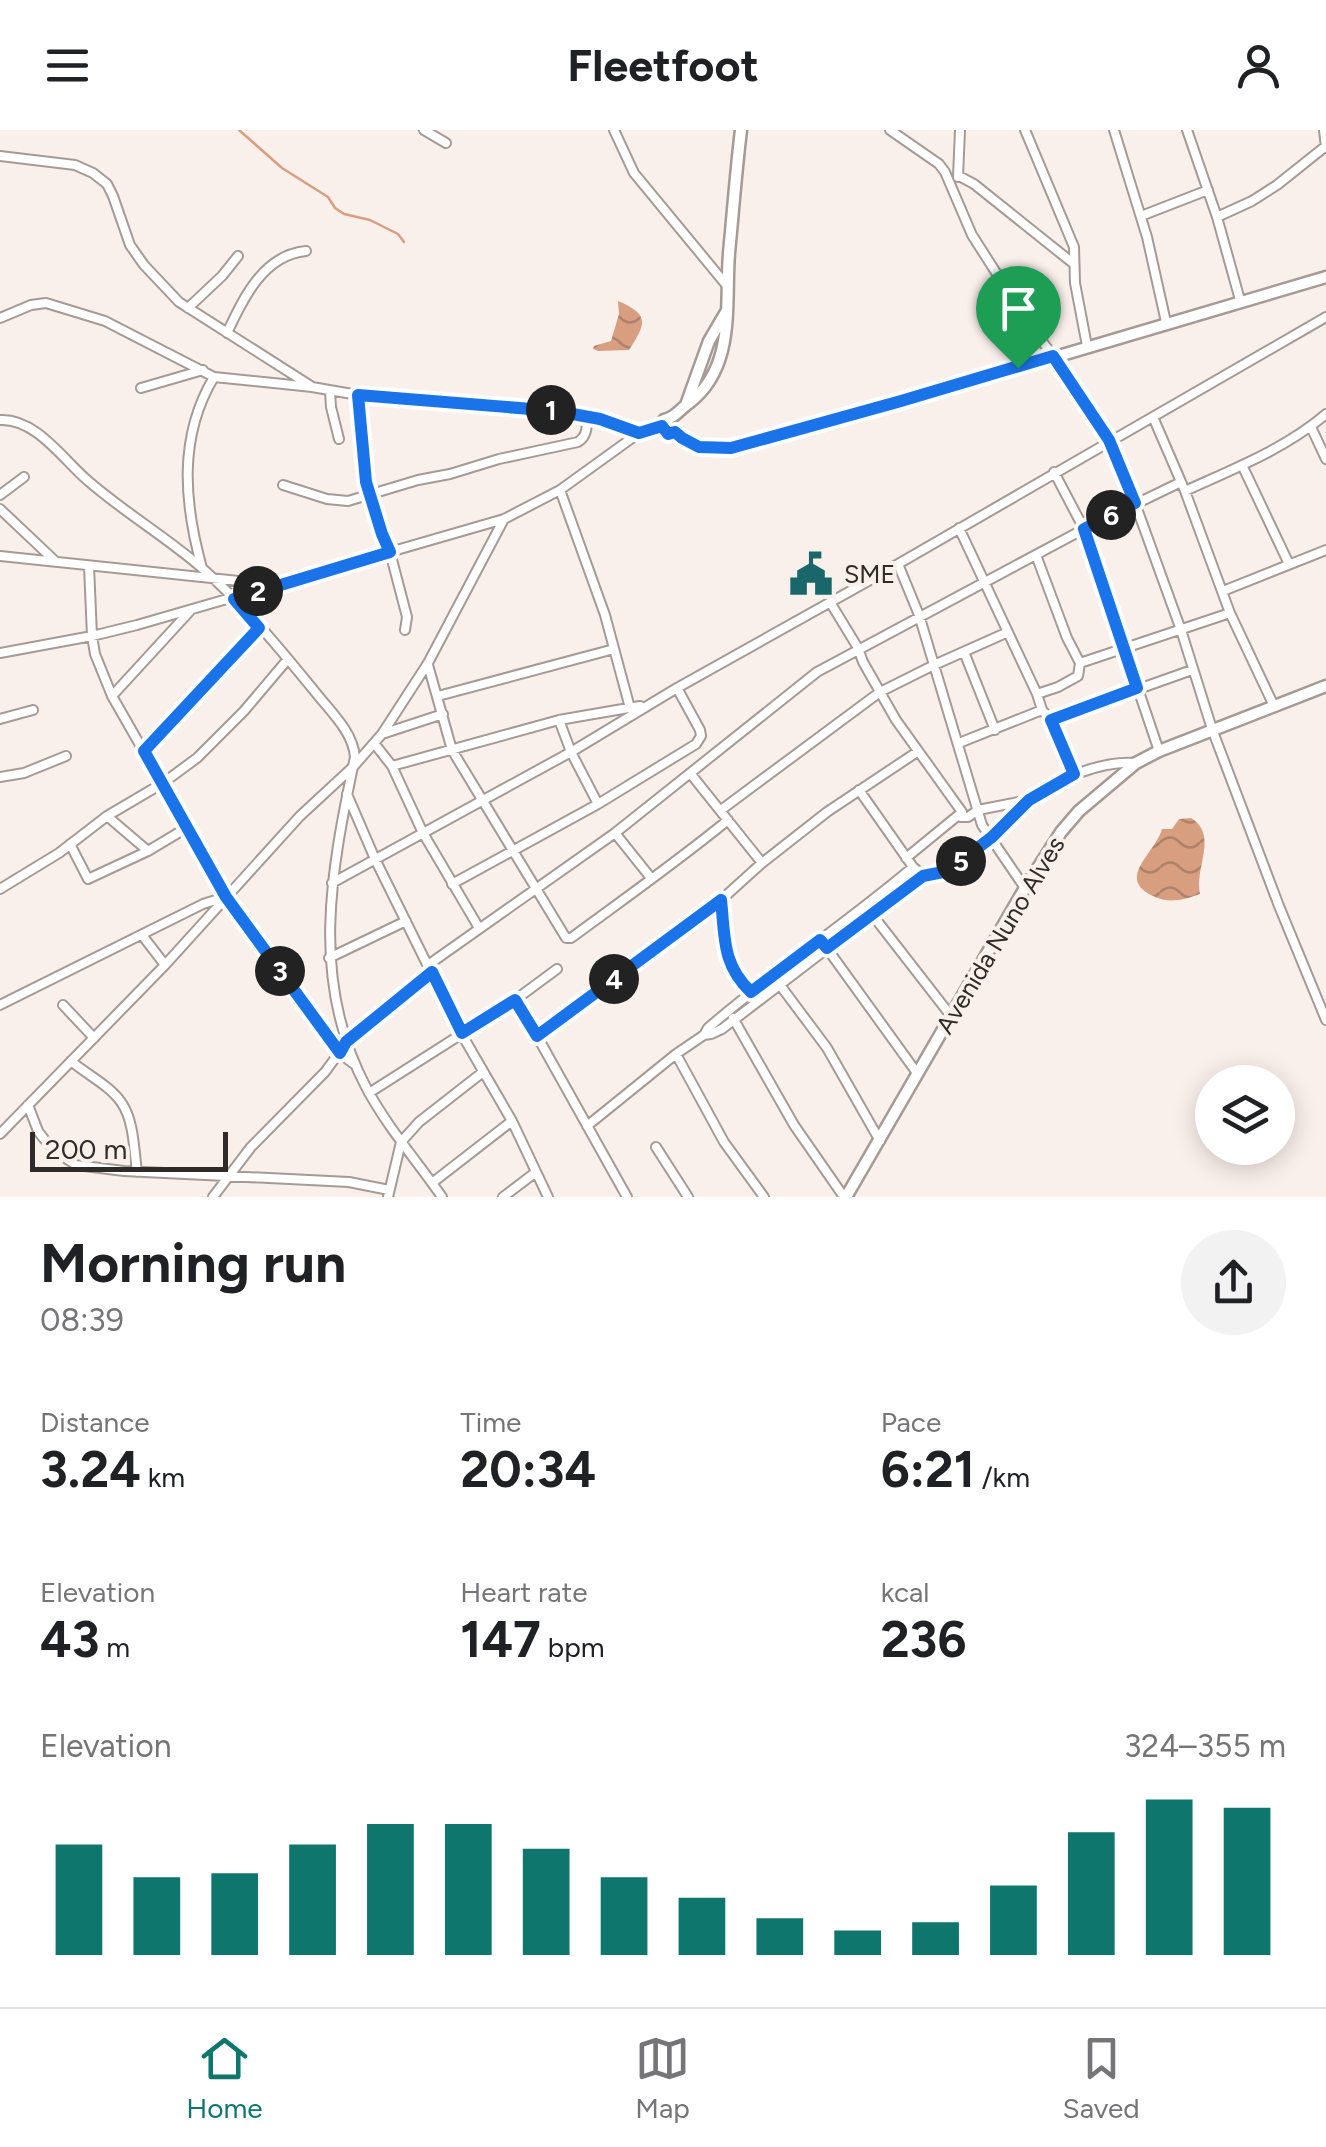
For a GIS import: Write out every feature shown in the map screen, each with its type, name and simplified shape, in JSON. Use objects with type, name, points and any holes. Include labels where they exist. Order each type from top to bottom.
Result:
[{"type":"street","points":[[424,130],[446,144]]},
{"type":"street","points":[[614,130],[634,172],[728,288]]},
{"type":"street","points":[[662,426],[664,420],[672,418],[711,381],[727,332],[741,130]]},
{"type":"street","points":[[892,130],[939,164],[972,235],[1109,440],[1181,630],[1212,730],[1326,1020]]},
{"type":"street","points":[[959,176],[960,130]]},
{"type":"street","points":[[1025,130],[1074,247],[1087,346]]},
{"type":"street","points":[[1114,130],[1141,216],[1166,322]]},
{"type":"street","points":[[1188,130],[1240,300]]},
{"type":"street","points":[[1217,218],[1278,185],[1326,147],[1324,130]]},
{"type":"street","points":[[0,156],[75,165],[93,173],[107,184],[130,245],[159,281],[188,308],[312,386]]},
{"type":"street","points":[[950,183],[959,176]]},
{"type":"street","points":[[959,176],[1074,264]]},
{"type":"street","points":[[1141,216],[1208,190]]},
{"type":"street","points":[[227,333],[246,295],[267,269],[296,252],[306,251]]},
{"type":"street","points":[[188,308],[238,256]]},
{"type":"street","points":[[675,432],[699,447],[731,448],[1326,276]]},
{"type":"street","points":[[0,318],[46,303],[105,322],[214,377],[312,386],[358,395],[528,408],[587,417],[639,433]]},
{"type":"street","points":[[686,405],[697,368],[727,312]]},
{"type":"street","points":[[332,883],[571,752],[1326,317]]},
{"type":"street","points":[[141,388],[203,370]]},
{"type":"street","points":[[202,568],[192,527],[186,465],[193,422],[214,377]]},
{"type":"street","points":[[330,390],[339,439]]},
{"type":"street","points":[[358,395],[369,493],[390,552],[407,618],[406,630]]},
{"type":"street","points":[[213,1197],[251,1147],[325,1072],[346,1042],[430,968],[479,928],[615,833],[817,672],[1135,503],[1242,465],[1311,427],[1326,414]]},
{"type":"street","points":[[283,485],[348,501],[499,458],[578,442],[584,438],[587,417]]},
{"type":"street","points":[[1153,417],[1230,613],[1274,706]]},
{"type":"street","points":[[672,418],[677,422],[675,432]]},
{"type":"street","points":[[0,420],[18,421],[42,438],[86,480],[202,568],[288,659],[344,728],[354,749],[332,883],[329,958],[337,1008],[354,1064],[369,1093],[442,1197]]},
{"type":"street","points":[[662,426],[668,434],[675,432]]},
{"type":"street","points":[[0,653],[92,636],[234,599],[504,519],[560,490],[639,433],[662,426]]},
{"type":"street","points":[[1311,427],[1326,458]]},
{"type":"street","points":[[1242,465],[1289,564]]},
{"type":"street","points":[[1054,472],[1084,529],[1159,751]]},
{"type":"street","points":[[0,495],[24,477]]},
{"type":"street","points":[[560,490],[630,708]]},
{"type":"street","points":[[0,509],[56,562]]},
{"type":"street","points":[[0,1134],[382,734],[428,664],[504,519]]},
{"type":"street","points":[[960,528],[1074,774]]},
{"type":"street","points":[[1223,591],[1326,550]]},
{"type":"street","points":[[1036,555],[1080,663],[1078,676],[1037,694]]},
{"type":"street","points":[[0,556],[277,585]]},
{"type":"street","points":[[898,564],[919,615],[982,825],[1025,888]]},
{"type":"street","points":[[89,566],[92,636],[112,696],[226,897],[340,1053],[354,1064]]},
{"type":"street","points":[[830,602],[917,752],[962,812],[961,818],[978,810],[1029,800]]},
{"type":"street","points":[[112,696],[191,609]]},
{"type":"street","points":[[1080,663],[1230,613]]},
{"type":"street","points":[[144,751],[259,628]]},
{"type":"street","points":[[721,810],[880,692],[1008,632]]},
{"type":"street","points":[[438,696],[614,649]]},
{"type":"street","points":[[964,652],[995,730]]},
{"type":"street","points":[[0,888],[197,758],[288,659]]},
{"type":"street","points":[[428,664],[452,750],[563,936],[569,938],[728,820]]},
{"type":"street","points":[[1051,720],[1192,670]]},
{"type":"street","name":"Avenida Nuno Alves","points":[[847,1196],[1025,888],[1079,811],[1136,763],[1159,751],[1326,686]]},
{"type":"street","points":[[452,884],[598,804],[700,740],[700,730],[677,688]]},
{"type":"street","points":[[392,766],[560,720],[649,704]]},
{"type":"street","points":[[0,719],[33,710]]},
{"type":"street","points":[[960,744],[1042,710]]},
{"type":"street","points":[[382,734],[443,714]]},
{"type":"street","points":[[560,720],[571,752],[598,804]]},
{"type":"street","points":[[374,743],[392,766],[422,832],[479,928]]},
{"type":"street","points":[[537,1036],[721,900],[827,812],[917,752]]},
{"type":"street","points":[[0,777],[24,773],[66,756]]},
{"type":"street","points":[[587,1126],[676,1054],[711,1034],[751,992],[820,940],[923,876],[943,872],[992,837],[1029,800],[1074,774],[1118,763],[1136,763]]},
{"type":"street","points":[[690,773],[762,863]]},
{"type":"street","points":[[859,790],[923,876]]},
{"type":"street","points":[[346,794],[462,1033],[512,1121],[548,1197]]},
{"type":"street","points":[[906,858],[962,812]]},
{"type":"street","points":[[107,816],[148,850]]},
{"type":"street","points":[[70,844],[88,879],[188,827]]},
{"type":"street","points":[[615,833],[651,878]]},
{"type":"street","points":[[731,1015],[827,948],[914,867]]},
{"type":"street","points":[[0,1006],[203,904],[226,897]]},
{"type":"street","points":[[721,900],[728,960],[751,992]]},
{"type":"street","points":[[869,910],[951,1016]]},
{"type":"street","points":[[329,958],[406,920]]},
{"type":"street","points":[[142,936],[165,965]]},
{"type":"street","points":[[820,940],[916,1073]]},
{"type":"street","points":[[369,1093],[557,969]]},
{"type":"street","points":[[772,976],[827,1048],[880,1141]]},
{"type":"street","points":[[515,1000],[626,1197]]},
{"type":"street","points":[[64,1006],[94,1038]]},
{"type":"street","points":[[731,1015],[794,1125],[847,1196]]},
{"type":"street","points":[[676,1054],[724,1142],[764,1197]]},
{"type":"street","points":[[71,1061],[122,1103],[137,1172]]},
{"type":"street","points":[[28,1105],[38,1131],[52,1149],[67,1160],[97,1169],[349,1182],[388,1194],[400,1142],[482,1072]]},
{"type":"street","points":[[432,1183],[512,1121]]},
{"type":"street","points":[[656,1146],[688,1197]]},
{"type":"street","points":[[503,1197],[536,1172]]},
{"type":"water","points":[[618,301],[640,315],[639,333],[629,350],[593,349],[611,341],[619,314]]},
{"type":"water","points":[[1191,818],[1199,825],[1205,843],[1200,894],[1176,900],[1153,896],[1142,889],[1137,873],[1162,829],[1172,829],[1179,819]]},
{"type":"waterway","points":[[239,130],[282,168],[328,197],[335,208],[370,220],[398,234],[404,242]]},
{"type":"place","name":"SME","points":[[811,574]]},
{"type":"route","points":[[1053,356],[1109,440],[1135,503],[1084,529],[1137,688],[1051,720],[1074,774],[1029,800],[992,837],[958,863],[943,872],[923,876],[827,948],[820,940],[751,992],[728,960],[721,900],[537,1036],[515,1000],[462,1033],[432,972],[346,1042],[340,1053],[226,897],[144,751],[259,628],[234,599],[390,552],[366,482],[358,395],[556,411],[600,419],[639,433],[662,426],[668,434],[675,432],[699,447],[731,448],[1018,368],[1053,356]]}]
